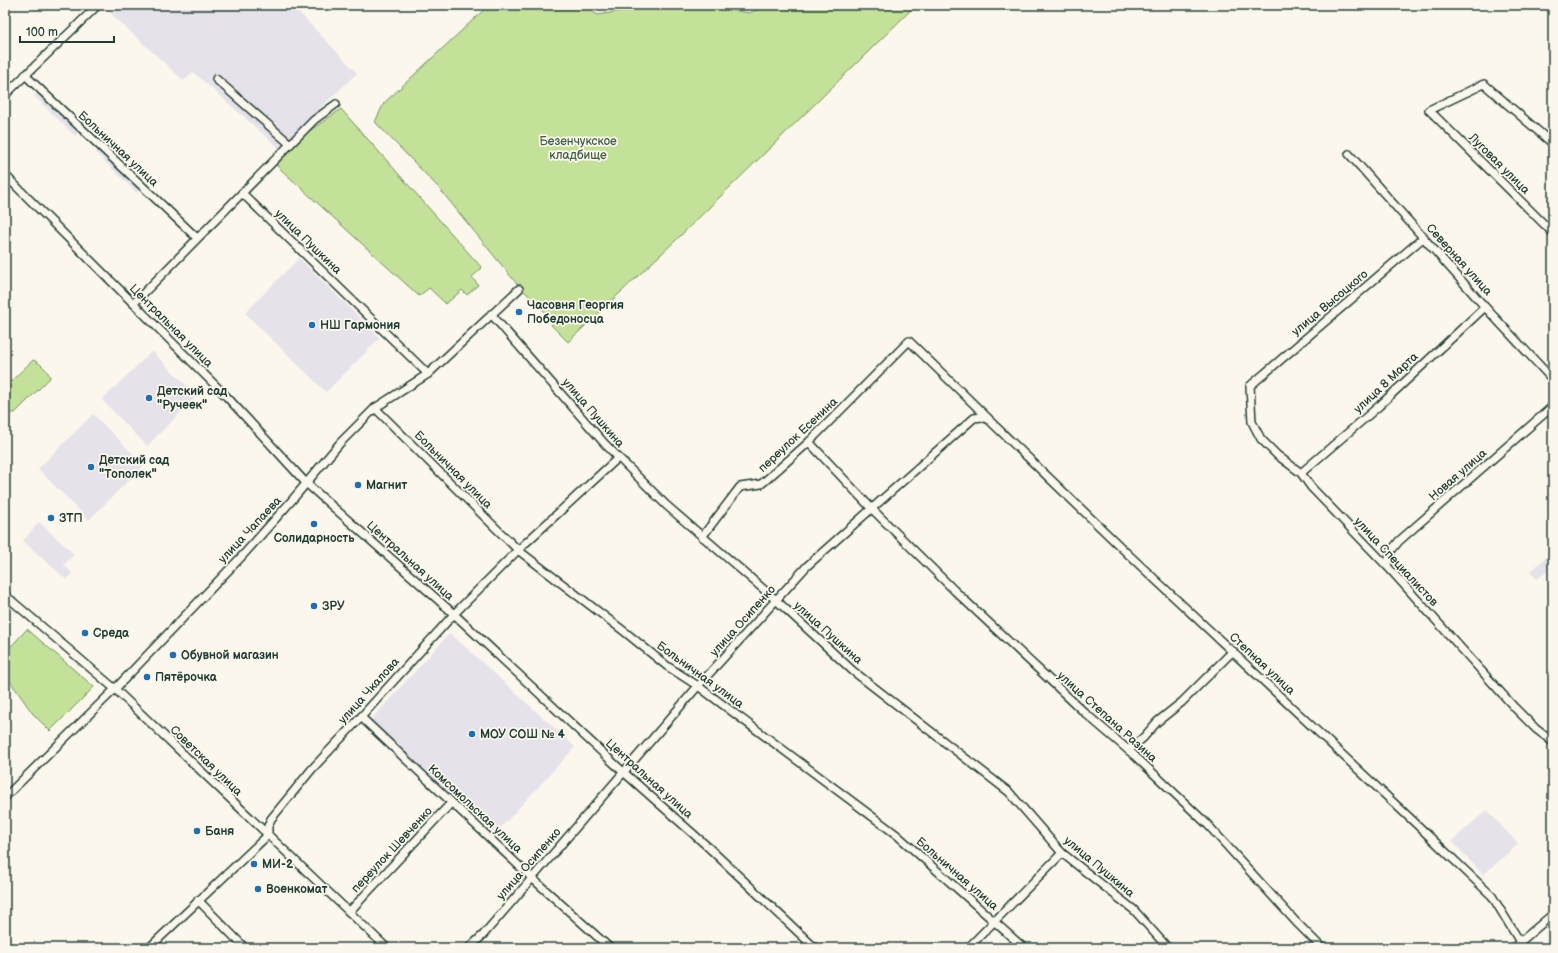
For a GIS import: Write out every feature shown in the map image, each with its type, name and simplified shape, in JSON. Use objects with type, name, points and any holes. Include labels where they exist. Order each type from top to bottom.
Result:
[{"type":"street","points":[[5,95],[98,5]]},
{"type":"street","name":"Больничная улица","points":[[25,75],[197,238]]},
{"type":"street","points":[[216,79],[290,144]]},
{"type":"street","name":"Луговая улица","points":[[1553,144],[1484,84],[1429,110],[1553,233]]},
{"type":"street","points":[[134,303],[314,120],[336,104]]},
{"type":"street","name":"Северная улица","points":[[1349,154],[1485,307],[1553,380]]},
{"type":"street","name":"Центральная улица","points":[[5,175],[227,397],[306,483],[454,614],[816,948]]},
{"type":"street","name":"улица Пушкина","points":[[242,193],[428,374]]},
{"type":"street","name":"улица Высоцкого","points":[[1250,386],[1424,238]]},
{"type":"street","name":"улица Чапаева","points":[[5,797],[115,689],[244,554],[294,499],[340,443],[375,408],[428,374],[519,289]]},
{"type":"street","name":"улица 8 Марта","points":[[1301,473],[1379,406],[1485,307]]},
{"type":"street","name":"улица Пушкина","points":[[491,314],[618,458],[666,505],[776,600],[853,670],[1008,792],[1062,853],[1134,910],[1168,948]]},
{"type":"street","name":"Степная улица","points":[[909,341],[1129,555],[1233,651],[1492,896],[1520,942]]},
{"type":"street","name":"переулок Есенина","points":[[702,537],[740,487],[761,484],[809,442],[909,341]]},
{"type":"street","name":"улица Специалистов","points":[[1250,386],[1252,422],[1261,439],[1277,455],[1301,473],[1311,487],[1387,566],[1514,707],[1536,729],[1553,742]]},
{"type":"street","name":"Новая улица","points":[[1387,566],[1391,551],[1399,541],[1553,406]]},
{"type":"street","name":"Больничная улица","points":[[375,408],[518,550],[667,666],[698,686],[896,836],[1024,948]]},
{"type":"street","name":"улица Осипенко","points":[[469,948],[483,935],[509,903],[533,879],[698,686],[807,566],[974,418],[982,417],[989,420]]},
{"type":"street","name":"улица Степана Разина","points":[[809,442],[872,509],[1027,659],[1085,713],[1128,750],[1208,825],[1296,922],[1322,948]]},
{"type":"street","name":"улица Чкалова","points":[[268,835],[268,826],[271,819],[312,769],[454,614],[518,550],[618,458]]},
{"type":"street","name":"Советская улица","points":[[5,595],[115,689],[387,948]]},
{"type":"street","points":[[1128,750],[1143,738],[1157,722],[1182,702],[1233,651]]},
{"type":"street","name":"Комсомольская улица","points":[[361,717],[451,803],[610,948]]},
{"type":"street","name":"переулок Шевченко","points":[[349,912],[451,803]]},
{"type":"street","points":[[150,948],[198,900],[268,835]]},
{"type":"street","points":[[968,948],[1062,853]]},
{"type":"street","points":[[198,900],[246,948]]},
{"type":"street","points":[[1513,948],[1553,914]]},
{"type":"shaded area","points":[[119,5],[294,5],[293,6],[357,73],[279,148],[193,72],[184,81],[110,13]]},
{"type":"shaded area","points":[[38,93],[78,132],[75,136],[34,96]]},
{"type":"shaded area","points":[[99,149],[140,189],[137,193],[96,153]]},
{"type":"shaded area","name":"НШ Гармония","points":[[299,258],[380,338],[326,392],[245,313]]},
{"type":"shaded area","name":"Детский сад \"Ручеек\"","points":[[152,351],[197,396],[147,446],[102,400]]},
{"type":"shaded area","name":"Детский сад \"Тополек\"","points":[[93,414],[144,465],[89,520],[38,469]]},
{"type":"shaded area","points":[[39,522],[74,554],[64,565],[72,573],[67,580],[23,541]]},
{"type":"shaded area","points":[[1553,551],[1553,567],[1537,579],[1530,572]]},
{"type":"shaded area","name":"МОУ СОШ № 4","points":[[450,633],[575,747],[493,836],[370,721]]},
{"type":"shaded area","points":[[1487,810],[1518,844],[1483,875],[1452,841]]},
{"type":"green space","name":"Безенчукское кладбище","points":[[489,5],[582,5],[598,15],[654,5],[705,5],[749,13],[769,5],[916,5],[675,241],[568,342],[551,325],[554,321],[517,284],[438,187],[375,122],[384,103]]},
{"type":"green space","points":[[341,109],[482,268],[472,277],[478,285],[467,295],[462,290],[446,304],[429,288],[419,296],[276,165],[305,134]]},
{"type":"green space","points":[[33,360],[43,367],[50,378],[15,413],[10,413],[5,408],[5,387]]},
{"type":"green space","points":[[27,629],[94,687],[50,731],[33,714],[5,674],[5,653]]},
{"type":"place","name":"Часовня Георгия Победоносца","points":[[519,312]]},
{"type":"place","name":"НШ Гармония","points":[[312,325]]},
{"type":"place","name":"Детский сад \"Ручеек\"","points":[[149,398]]},
{"type":"place","name":"Детский сад \"Тополек\"","points":[[91,467]]},
{"type":"place","name":"Магнит","points":[[358,485]]},
{"type":"place","name":"ЗТП","points":[[51,518]]},
{"type":"place","name":"Солидарность","points":[[314,524]]},
{"type":"place","name":"ЗРУ","points":[[314,606]]},
{"type":"place","name":"Среда","points":[[85,633]]},
{"type":"place","name":"Обувной магазин","points":[[173,655]]},
{"type":"place","name":"Пятёрочка","points":[[147,677]]},
{"type":"place","name":"МОУ СОШ № 4","points":[[472,734]]},
{"type":"place","name":"Баня","points":[[197,831]]},
{"type":"place","name":"МИ-2","points":[[254,864]]},
{"type":"place","name":"Военкомат","points":[[258,889]]}]
